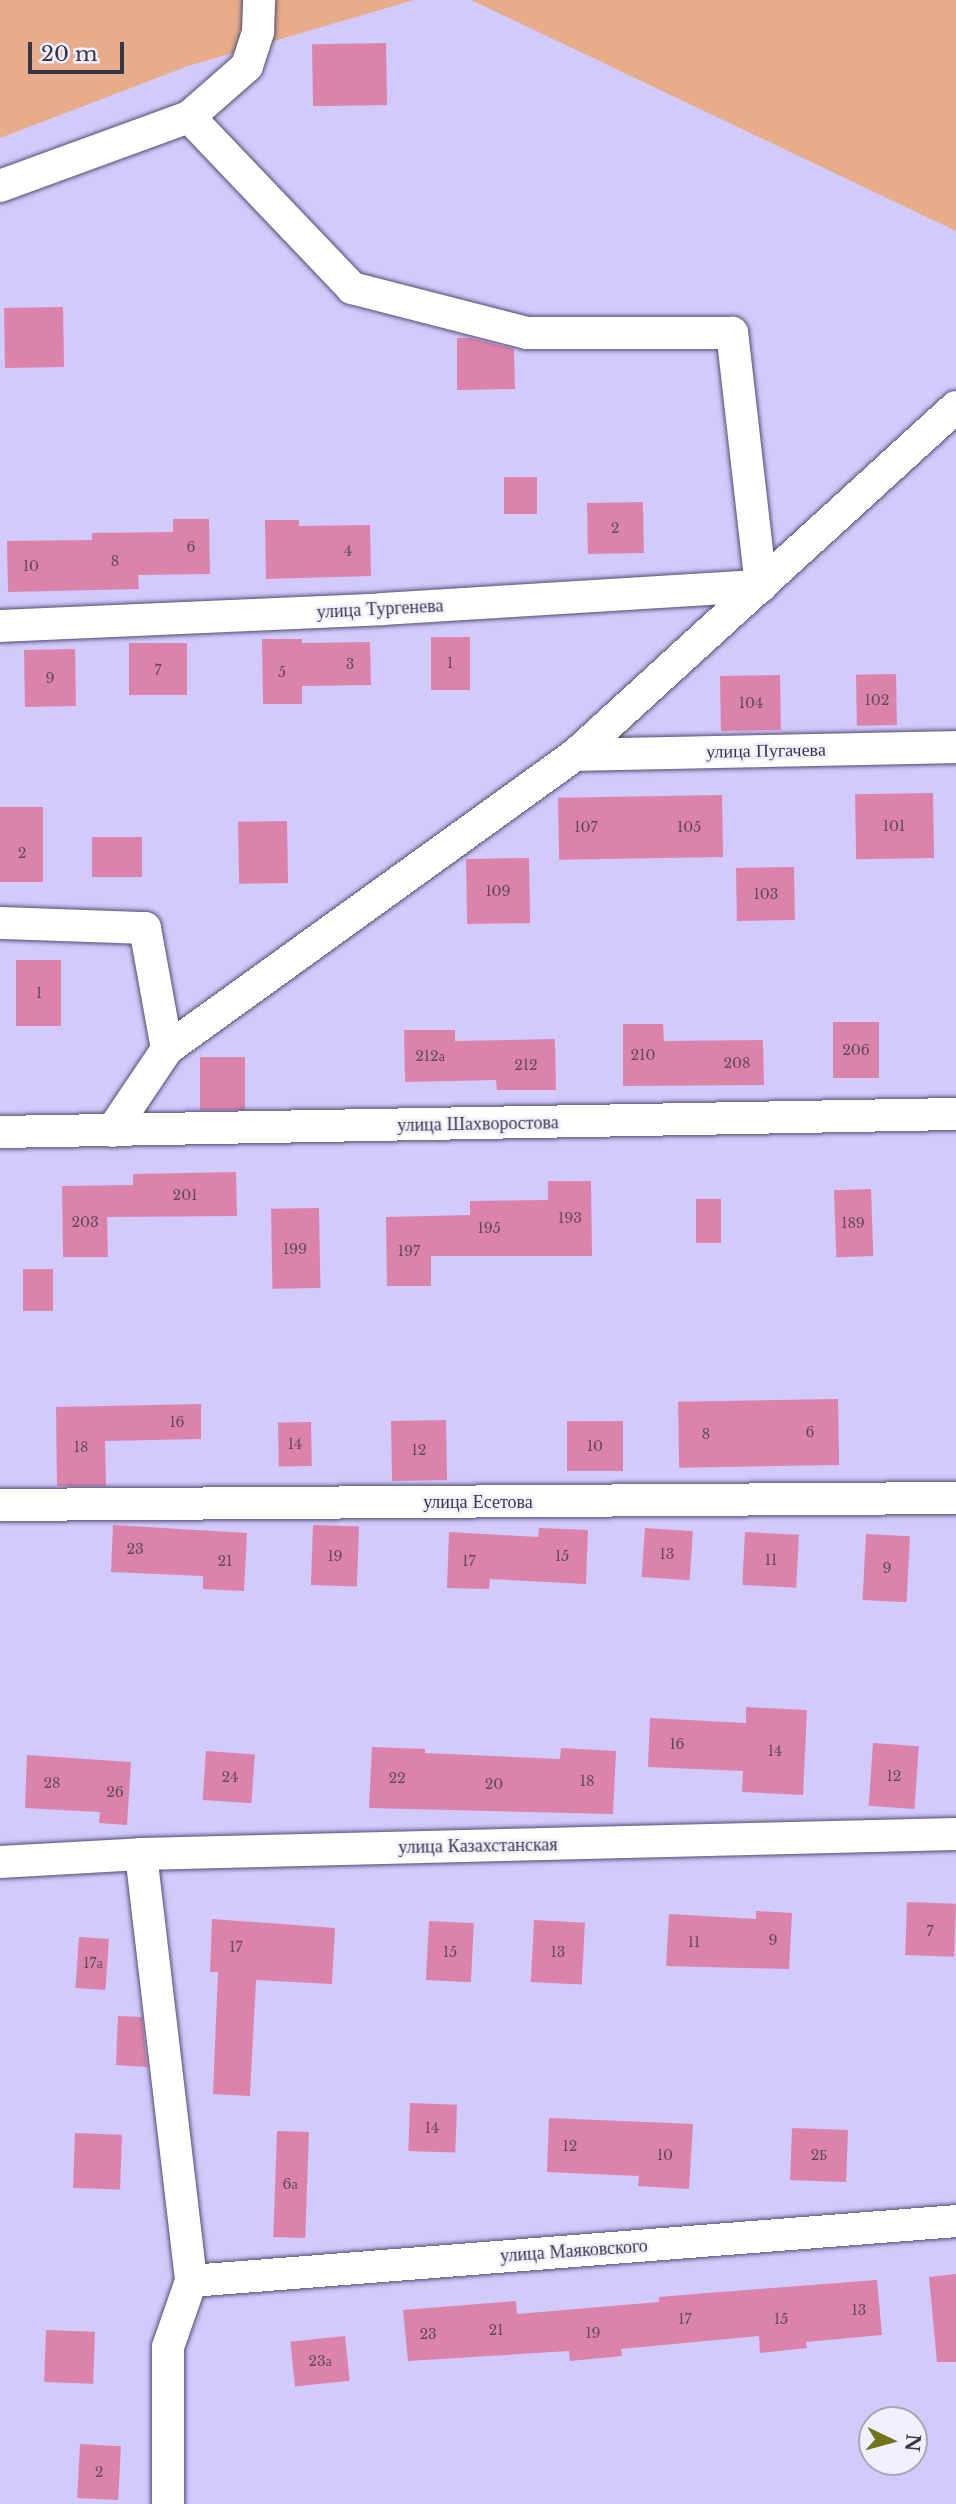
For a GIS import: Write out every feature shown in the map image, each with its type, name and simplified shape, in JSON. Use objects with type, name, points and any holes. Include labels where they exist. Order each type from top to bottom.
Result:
[{"type":"street","points":[[0,186],[189,117],[247,66],[258,32],[259,0]]},
{"type":"street","points":[[189,117],[352,288],[527,333],[732,333],[761,586]]},
{"type":"street","points":[[112,1131],[167,1049],[575,755],[956,407]]},
{"type":"street","name":"улица Тургенева","points":[[0,626],[396,608],[761,586]]},
{"type":"street","name":"улица Пугачева","points":[[575,755],[956,747]]},
{"type":"street","points":[[0,923],[145,928],[167,1049]]},
{"type":"street","name":"улица Шахворостова","points":[[0,1132],[956,1114]]},
{"type":"street","name":"улица Есетова","points":[[0,1506],[956,1498]]},
{"type":"street","name":"улица Казахстанская","points":[[0,1862],[141,1854],[956,1834]]},
{"type":"street","points":[[141,1854],[191,2281],[168,2347],[168,2504]]},
{"type":"street","name":"улица Маяковского","points":[[191,2281],[956,2221]]},
{"type":"shaded area","points":[[0,0],[414,0],[188,66],[0,138]]},
{"type":"shaded area","points":[[471,0],[956,0],[956,231]]},
{"type":"building","points":[[386,43],[387,105],[313,106],[312,44]]},
{"type":"building","points":[[63,307],[64,367],[5,368],[4,308]]},
{"type":"building","points":[[457,338],[471,338],[514,349],[515,389],[457,390]]},
{"type":"building","points":[[504,477],[537,477],[537,514],[504,514]]},
{"type":"building","points":[[643,502],[644,553],[588,554],[587,503]]},
{"type":"building","points":[[173,519],[209,519],[210,574],[138,575],[139,589],[8,592],[7,541],[92,540],[92,533],[173,532]]},
{"type":"building","points":[[265,520],[299,520],[299,526],[370,525],[371,576],[266,579]]},
{"type":"building","points":[[431,637],[470,637],[470,690],[431,690]]},
{"type":"building","points":[[262,639],[302,639],[302,643],[370,642],[371,685],[302,686],[302,704],[263,704]]},
{"type":"building","points":[[129,643],[187,643],[187,695],[129,695]]},
{"type":"building","points":[[75,649],[76,706],[25,707],[24,650]]},
{"type":"building","points":[[896,674],[897,725],[857,726],[856,675]]},
{"type":"building","points":[[780,675],[781,730],[721,731],[720,676]]},
{"type":"building","points":[[933,793],[934,858],[856,859],[855,794]]},
{"type":"building","points":[[722,795],[723,857],[559,860],[558,798]]},
{"type":"building","points":[[0,807],[43,807],[43,882],[0,882]]},
{"type":"building","points":[[287,821],[288,883],[239,884],[238,822]]},
{"type":"building","points":[[92,837],[142,837],[142,877],[92,877]]},
{"type":"building","points":[[529,858],[530,923],[467,924],[466,859]]},
{"type":"building","points":[[794,867],[795,920],[737,921],[736,868]]},
{"type":"building","points":[[16,960],[61,960],[61,1026],[16,1026]]},
{"type":"building","points":[[833,1022],[879,1022],[879,1078],[833,1078]]},
{"type":"building","points":[[623,1024],[663,1024],[664,1041],[763,1040],[764,1085],[623,1086]]},
{"type":"building","points":[[404,1030],[455,1030],[455,1041],[555,1039],[556,1090],[497,1090],[496,1080],[405,1082]]},
{"type":"building","points":[[200,1057],[245,1057],[245,1110],[200,1110]]},
{"type":"building","points":[[236,1172],[237,1216],[107,1217],[108,1257],[63,1257],[62,1186],[133,1185],[133,1174]]},
{"type":"building","points":[[548,1181],[591,1181],[592,1256],[431,1256],[431,1286],[387,1286],[386,1217],[470,1215],[470,1201],[548,1200]]},
{"type":"building","points":[[871,1189],[873,1256],[836,1257],[834,1190]]},
{"type":"building","points":[[696,1199],[721,1199],[721,1243],[696,1243]]},
{"type":"building","points":[[319,1208],[320,1288],[272,1289],[271,1209]]},
{"type":"building","points":[[23,1269],[53,1269],[53,1311],[23,1311]]},
{"type":"building","points":[[838,1399],[839,1465],[679,1468],[678,1402]]},
{"type":"building","points":[[201,1404],[201,1439],[105,1441],[106,1486],[57,1486],[56,1407]]},
{"type":"building","points":[[446,1420],[447,1480],[392,1481],[391,1421]]},
{"type":"building","points":[[567,1421],[623,1421],[623,1471],[567,1471]]},
{"type":"building","points":[[311,1422],[312,1466],[279,1467],[278,1423]]},
{"type":"building","points":[[113,1525],[247,1533],[244,1591],[203,1589],[203,1576],[111,1572]]},
{"type":"building","points":[[313,1525],[359,1527],[357,1587],[311,1585]]},
{"type":"building","points":[[539,1528],[588,1530],[586,1584],[490,1579],[489,1589],[447,1588],[449,1532],[538,1537]]},
{"type":"building","points":[[645,1528],[693,1531],[689,1580],[642,1577]]},
{"type":"building","points":[[745,1532],[799,1535],[796,1588],[742,1585]]},
{"type":"building","points":[[866,1534],[910,1536],[906,1602],[863,1600]]},
{"type":"building","points":[[746,1707],[807,1710],[803,1795],[742,1792],[743,1771],[648,1767],[650,1718],[746,1723]]},
{"type":"building","points":[[873,1743],[919,1746],[914,1809],[869,1806]]},
{"type":"building","points":[[372,1747],[425,1749],[425,1753],[560,1759],[561,1748],[616,1751],[613,1814],[369,1808]]},
{"type":"building","points":[[206,1751],[255,1754],[251,1803],[203,1800]]},
{"type":"building","points":[[27,1755],[131,1762],[127,1825],[99,1823],[100,1812],[25,1808]]},
{"type":"building","points":[[907,1902],[956,1904],[954,1957],[905,1955]]},
{"type":"building","points":[[756,1911],[792,1913],[789,1969],[666,1966],[669,1914],[756,1919]]},
{"type":"building","points":[[212,1919],[335,1928],[332,1984],[256,1980],[250,2096],[213,2094],[218,1972],[210,1972]]},
{"type":"building","points":[[534,1920],[585,1923],[582,1985],[531,1982]]},
{"type":"building","points":[[429,1921],[474,1923],[471,1982],[426,1980]]},
{"type":"building","points":[[79,1937],[109,1939],[105,1990],[75,1988]]},
{"type":"building","points":[[118,2016],[142,2017],[147,2067],[116,2065]]},
{"type":"building","points":[[410,2103],[457,2105],[455,2153],[408,2151]]},
{"type":"building","points":[[549,2118],[693,2124],[689,2189],[638,2186],[639,2176],[547,2172]]},
{"type":"building","points":[[792,2128],[848,2130],[846,2182],[790,2180]]},
{"type":"building","points":[[277,2131],[309,2132],[305,2238],[273,2237]]},
{"type":"building","points":[[75,2133],[122,2135],[120,2190],[73,2188]]},
{"type":"building","points":[[956,2274],[956,2362],[937,2362],[929,2277]]},
{"type":"building","points":[[877,2280],[882,2335],[806,2342],[807,2348],[760,2353],[759,2336],[621,2349],[622,2356],[570,2361],[569,2351],[408,2361],[403,2310],[516,2301],[517,2314],[659,2302],[659,2297]]},
{"type":"building","points":[[46,2330],[95,2332],[93,2384],[44,2382]]},
{"type":"building","points":[[345,2336],[350,2381],[295,2387],[290,2342]]},
{"type":"building","points":[[80,2444],[121,2446],[118,2500],[77,2498]]}]
